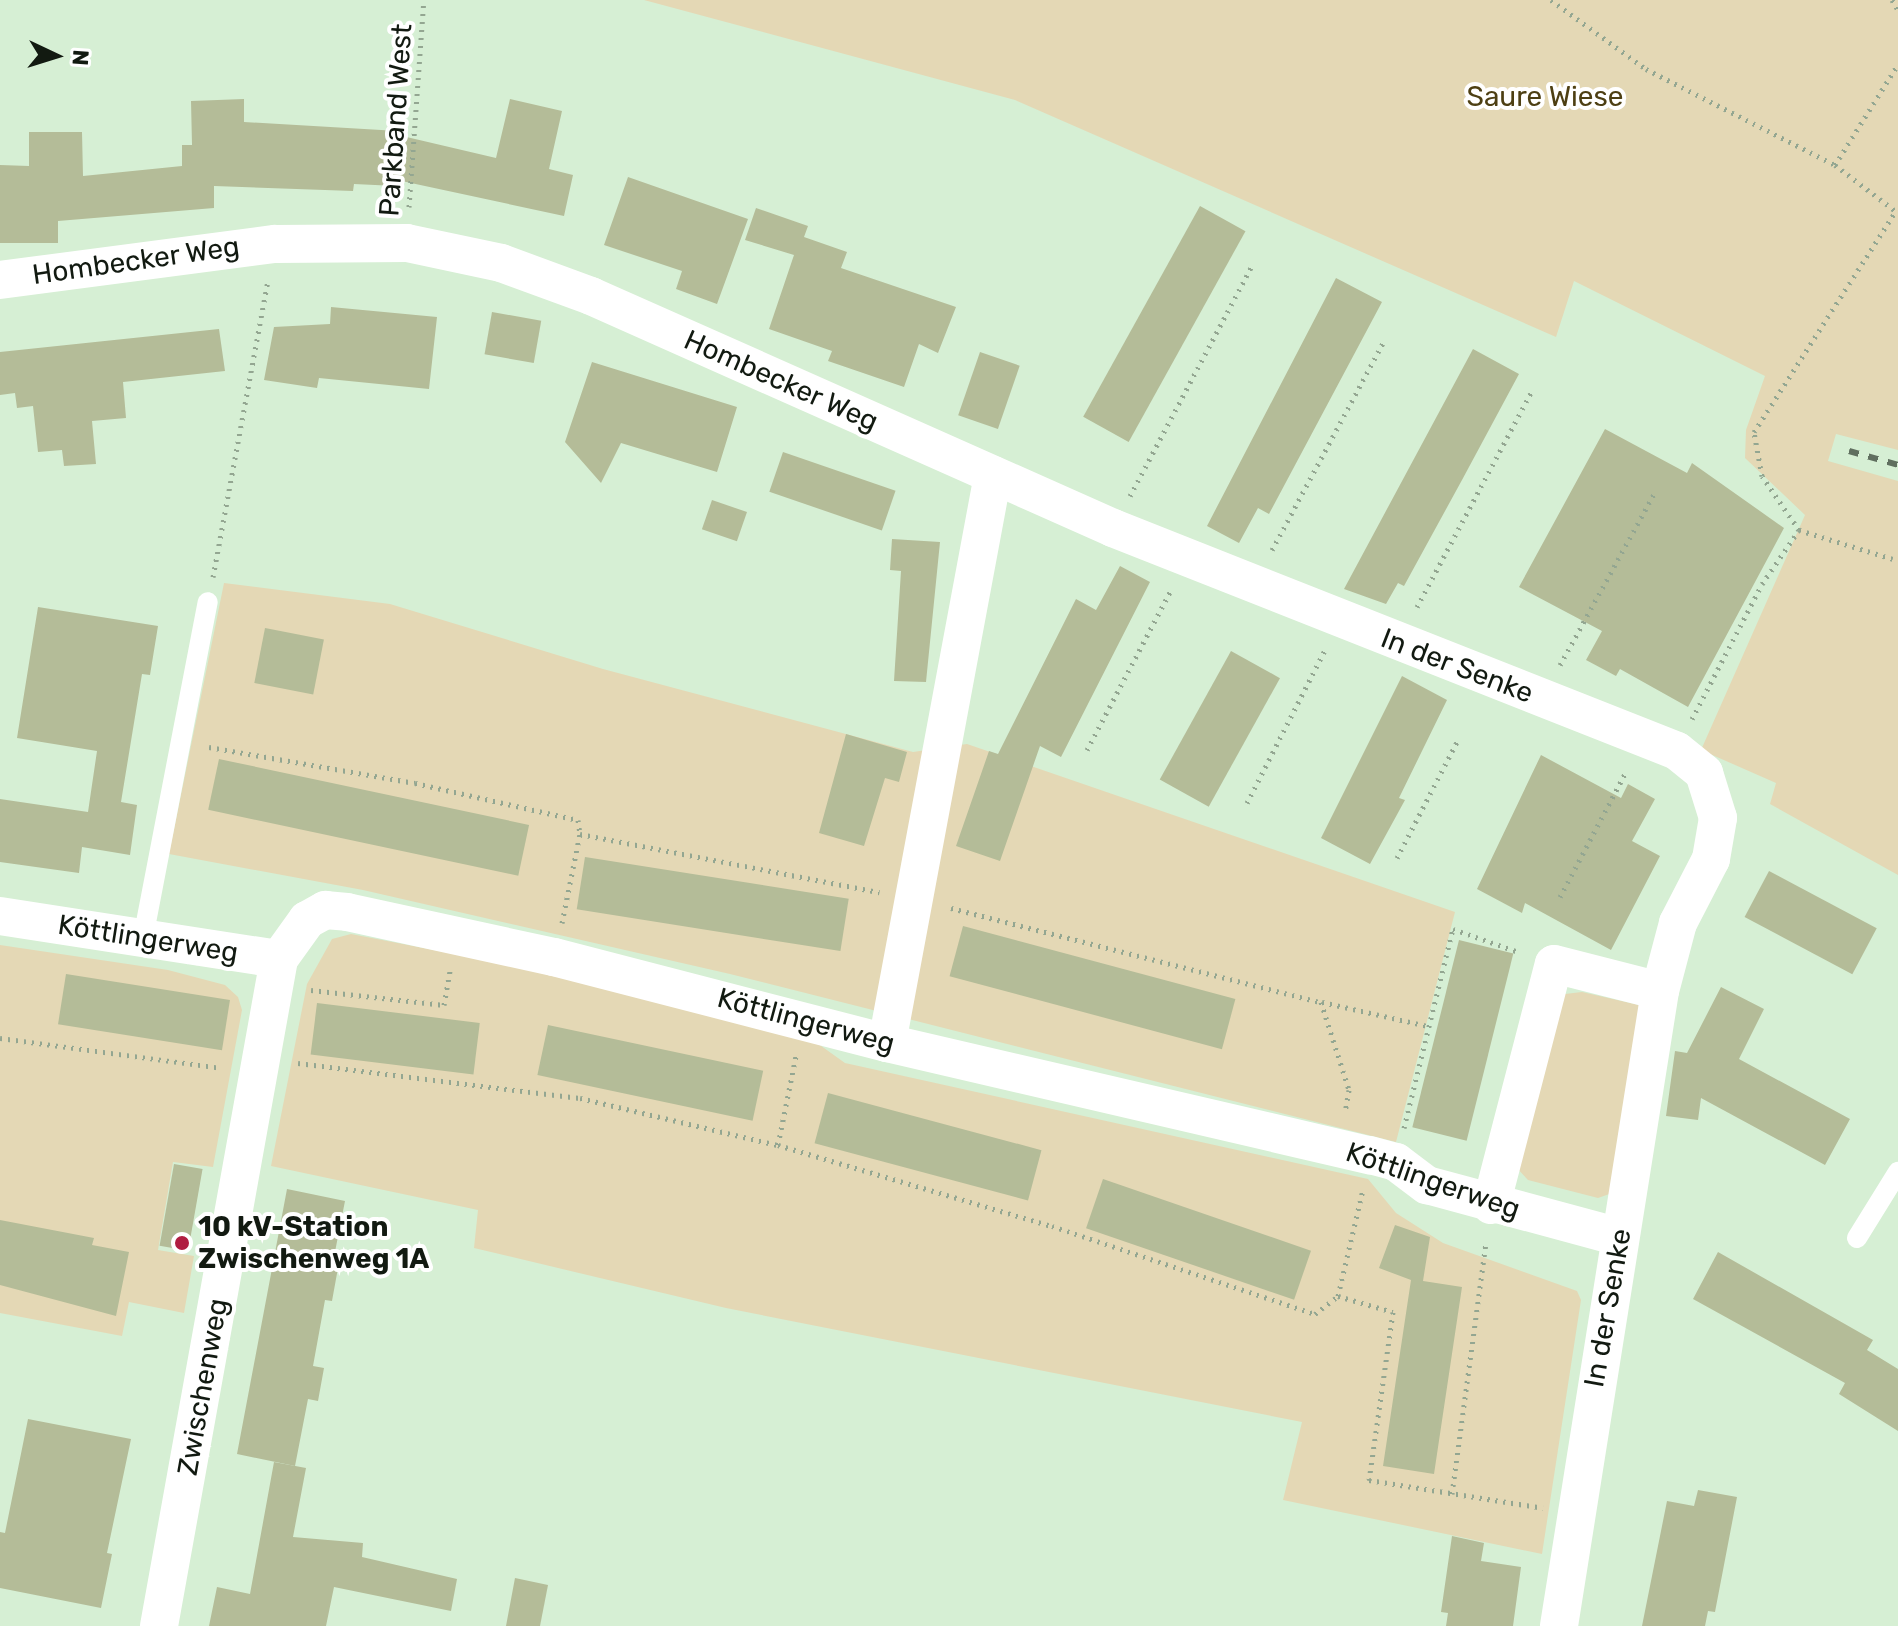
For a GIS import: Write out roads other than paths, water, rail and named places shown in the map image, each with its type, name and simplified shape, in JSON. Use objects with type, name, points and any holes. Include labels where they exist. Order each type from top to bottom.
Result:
[{"type":"street","name":"Hombecker Weg","points":[[0,280],[275,244],[407,243],[501,263],[591,296],[993,475]]},
{"type":"street","name":"In der Senke","points":[[993,475],[1340,621],[1660,745],[1704,773],[1718,818],[1711,859],[1678,923],[1660,991],[1559,1626]]},
{"type":"street","points":[[887,1043],[993,475]]},
{"type":"street","name":"Köttlingerweg","points":[[0,916],[279,959],[307,920],[325,910],[455,934],[887,1043],[1369,1155],[1427,1185],[1491,1205],[1620,1237]]},
{"type":"street","name":"Zwischenweg","points":[[159,1626],[279,959]]},
{"type":"street","points":[[1491,1205],[1554,964],[1660,991]]},
{"type":"lane","points":[[143,938],[208,602]]},
{"type":"lane","points":[[1857,1238],[1898,1172]]},
{"type":"railway","points":[[1849,451],[1898,465]]},
{"type":"place","name":"10 kV-Station Zwischenweg 1A","points":[[182,1243]]},
{"type":"park label","name":"Saure Wiese","points":[[1545,97]]}]
